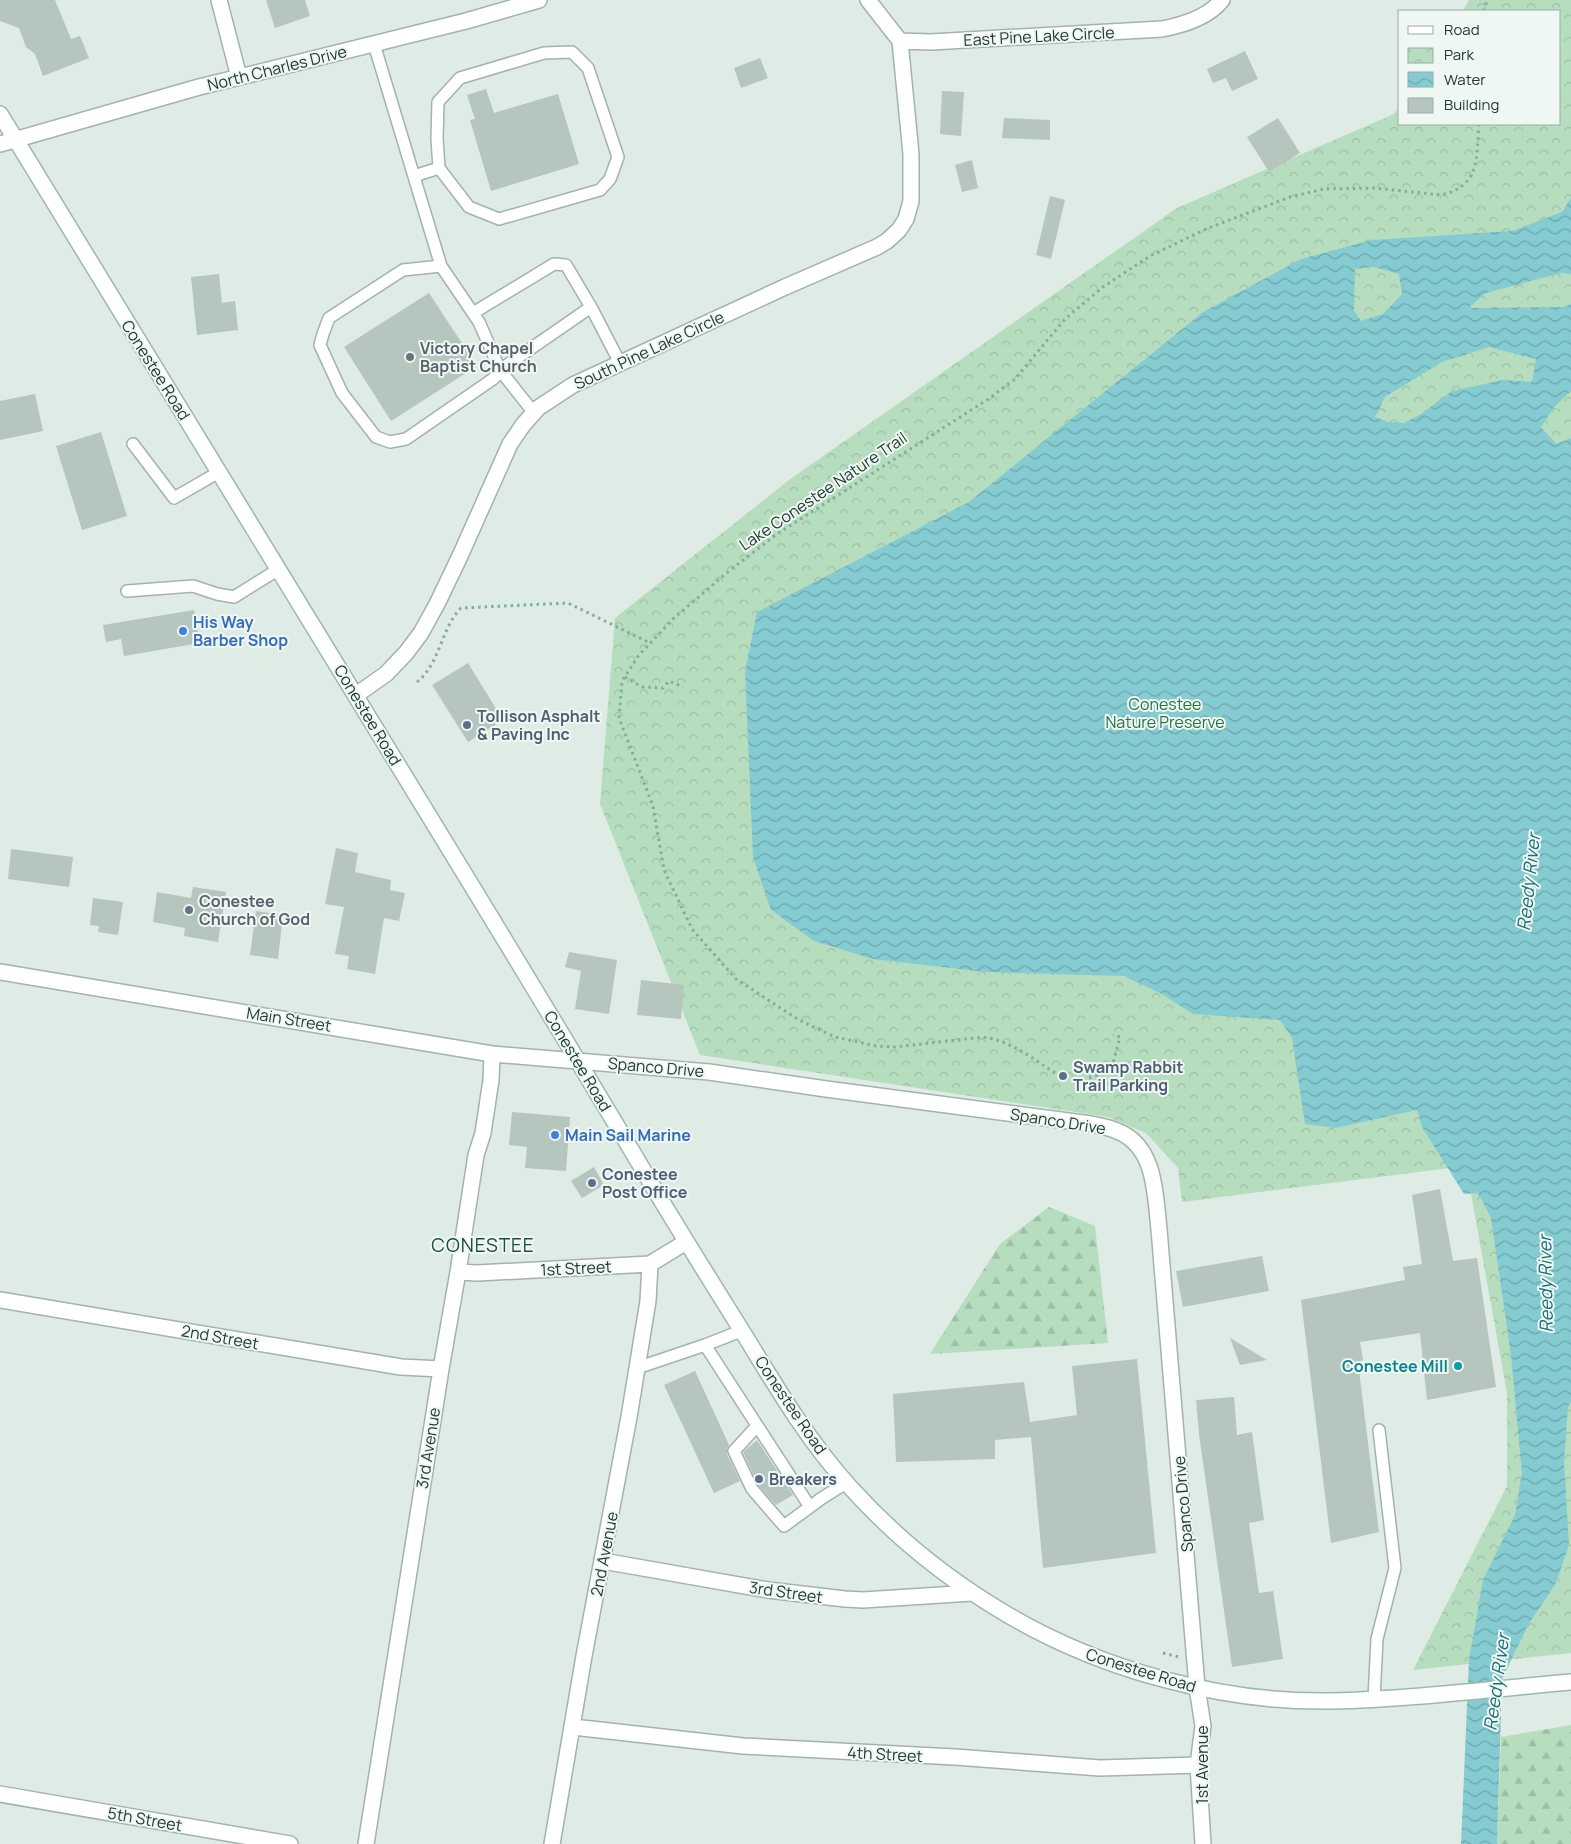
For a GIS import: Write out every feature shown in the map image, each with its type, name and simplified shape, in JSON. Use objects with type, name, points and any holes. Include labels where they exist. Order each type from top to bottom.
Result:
[{"type":"street","points":[[219,0],[239,77]]},
{"type":"street","name":"North Charles Drive","points":[[0,144],[239,77],[466,21],[539,0]]},
{"type":"street","points":[[868,0],[900,41]]},
{"type":"street","name":"East Pine Lake Circle","points":[[900,41],[931,42],[1162,29],[1200,18],[1222,0]]},
{"type":"street","name":"South Pine Lake Circle","points":[[356,695],[386,674],[406,653],[421,633],[438,604],[510,444],[534,413],[557,394],[785,287],[877,247],[887,242],[899,230],[909,210],[912,182],[900,41]]},
{"type":"street","name":"Conestee Road","points":[[0,114],[356,695],[686,1242],[782,1397],[818,1448],[846,1483],[875,1513],[918,1552],[972,1593],[1013,1618],[1068,1646],[1120,1666],[1197,1687],[1228,1694],[1328,1701],[1571,1682]]},
{"type":"street","name":"Main Street","points":[[0,972],[444,1044],[492,1054],[578,1061]]},
{"type":"street","name":"3rd Avenue","points":[[366,1844],[476,1156],[483,1133],[492,1080],[492,1054]]},
{"type":"street","name":"Spanco Drive","points":[[578,1061],[709,1072],[1091,1124],[1116,1130],[1134,1142],[1149,1164],[1160,1229],[1197,1687]]},
{"type":"street","name":"1st Street","points":[[458,1272],[477,1273],[650,1264],[686,1242]]},
{"type":"street","name":"2nd Avenue","points":[[552,1844],[584,1656],[637,1368],[648,1301],[650,1264]]},
{"type":"street","name":"2nd Street","points":[[0,1300],[391,1365],[441,1369]]},
{"type":"street","name":"3rd Street","points":[[603,1561],[768,1590],[844,1600],[972,1593]]},
{"type":"street","name":"1st Avenue","points":[[1197,1687],[1203,1726],[1198,1765],[1203,1844]]},
{"type":"street","name":"4th Street","points":[[573,1727],[743,1746],[955,1757],[1100,1768],[1198,1765]]},
{"type":"street","name":"5th Street","points":[[0,1794],[290,1844]]},
{"type":"lane","points":[[374,44],[441,266],[479,322],[500,370],[534,413]]},
{"type":"lane","points":[[572,52],[588,68],[618,157],[610,179],[600,190],[499,219],[469,207],[439,168],[437,139],[438,102],[460,78],[544,53],[572,52]]},
{"type":"lane","points":[[414,176],[439,168]]},
{"type":"lane","points":[[473,314],[554,264],[566,265],[591,307],[620,363]]},
{"type":"lane","points":[[441,266],[403,270],[329,318],[320,345],[342,393],[376,437],[390,442],[406,439],[493,379],[500,370],[591,307]]},
{"type":"lane","points":[[133,444],[174,498],[220,472]]},
{"type":"lane","points":[[127,591],[193,586],[217,594],[234,597],[279,569]]},
{"type":"lane","points":[[637,1368],[742,1331]]},
{"type":"lane","points":[[705,1345],[810,1507]]},
{"type":"lane","points":[[757,1426],[734,1450],[752,1489],[784,1526],[846,1483]]},
{"type":"lane","points":[[1374,1698],[1376,1639],[1395,1568],[1379,1430]]},
{"type":"path","name":"Lake Conestee Nature Trail","points":[[1055,1073],[1008,1043],[983,1037],[895,1047],[876,1046],[835,1037],[799,1020],[736,979],[692,928],[664,870],[653,806],[619,718],[622,681],[639,655],[674,618],[729,571],[777,534],[986,400],[1015,379],[1065,319],[1103,287],[1150,256],[1206,228],[1290,197],[1324,189],[1375,188],[1441,196],[1452,193],[1463,187],[1472,176],[1476,159],[1479,125]]},
{"type":"path","points":[[417,682],[426,675],[453,616],[461,608],[568,603],[650,643]]},
{"type":"path","points":[[625,677],[642,686],[663,688],[669,681],[683,687]]},
{"type":"path","points":[[1089,1078],[1111,1071],[1120,1038],[1113,1035]]},
{"type":"green space","name":"Conestee Nature Preserve","points":[[1469,0],[1571,0],[1571,1653],[1413,1670],[1507,1486],[1507,1393],[1466,1166],[1182,1202],[1178,1168],[1146,1133],[1108,1117],[700,1055],[600,804],[615,618],[789,480],[1177,208],[1394,114],[1398,109],[1398,125],[1561,125],[1561,10],[1464,10]]},
{"type":"green space","points":[[1049,1207],[1095,1226],[1108,1343],[930,1354],[1000,1244]]},
{"type":"green space","points":[[1571,1725],[1571,1844],[1497,1844],[1501,1737]]},
{"type":"water","name":"Conestee Nature Preserve","points":[[1571,198],[1571,274],[1561,273],[1486,293],[1468,308],[1563,307],[1571,304],[1571,391],[1555,406],[1541,427],[1556,444],[1571,438],[1571,1402],[1568,1407],[1564,1461],[1569,1545],[1556,1583],[1528,1625],[1502,1679],[1497,1844],[1461,1844],[1469,1660],[1483,1580],[1515,1515],[1522,1473],[1511,1355],[1491,1218],[1478,1193],[1464,1194],[1422,1127],[1417,1110],[1335,1128],[1305,1124],[1292,1038],[1280,1020],[1193,1014],[1162,994],[1124,976],[985,972],[873,959],[814,941],[771,910],[753,857],[745,671],[757,612],[969,502],[1203,312],[1301,259],[1372,240],[1512,231],[1562,212]],"holes":[[[1374,267],[1399,274],[1402,294],[1383,314],[1361,321],[1354,311],[1355,269]],[[1489,347],[1536,359],[1532,382],[1503,380],[1452,391],[1421,414],[1404,423],[1388,422],[1375,417],[1385,397],[1442,362]]]},
{"type":"building","points":[[0,0],[55,0],[71,39],[80,36],[89,58],[43,76],[35,54],[26,47],[19,28],[0,21]]},
{"type":"building","points":[[266,0],[305,0],[310,16],[275,28]]},
{"type":"building","points":[[1245,51],[1258,79],[1232,91],[1226,78],[1213,83],[1207,69]]},
{"type":"building","points":[[760,58],[768,78],[741,88],[734,68]]},
{"type":"building","points":[[486,89],[494,113],[558,94],[579,164],[491,191],[470,120],[475,119],[467,95]]},
{"type":"building","points":[[942,91],[964,92],[961,136],[940,134]]},
{"type":"building","points":[[1004,118],[1050,120],[1050,140],[1002,138]]},
{"type":"building","points":[[1278,118],[1300,153],[1269,172],[1247,137]]},
{"type":"building","points":[[972,160],[978,188],[962,192],[955,165]]},
{"type":"building","points":[[1050,196],[1065,200],[1051,259],[1036,255]]},
{"type":"building","points":[[219,274],[222,303],[235,301],[238,330],[197,335],[191,277]]},
{"type":"building","name":"Victory Chapel Baptist Church","points":[[429,293],[477,366],[391,421],[344,347]]},
{"type":"building","points":[[35,394],[43,431],[0,440],[0,401]]},
{"type":"building","points":[[101,432],[127,516],[82,530],[56,446]]},
{"type":"building","points":[[194,610],[200,643],[124,656],[121,639],[106,642],[103,625]]},
{"type":"building","points":[[468,663],[503,720],[468,742],[432,685]]},
{"type":"building","points":[[336,848],[358,853],[355,872],[391,880],[390,890],[405,893],[399,921],[384,918],[375,974],[347,969],[349,956],[335,954],[344,907],[325,904]]},
{"type":"building","points":[[11,849],[73,857],[69,887],[8,879]]},
{"type":"building","name":"Conestee Church of God","points":[[193,887],[226,892],[218,942],[184,936],[185,928],[153,922],[157,892],[191,898]]},
{"type":"building","points":[[93,898],[123,902],[118,935],[98,932],[99,926],[90,925]]},
{"type":"building","points":[[256,911],[283,915],[278,959],[250,955]]},
{"type":"building","points":[[569,952],[617,960],[609,1014],[575,1009],[581,971],[565,967]]},
{"type":"building","points":[[641,980],[684,985],[681,1019],[637,1015]]},
{"type":"building","points":[[512,1112],[570,1117],[566,1171],[525,1168],[527,1147],[509,1145]]},
{"type":"building","points":[[594,1167],[604,1185],[582,1198],[571,1181]]},
{"type":"building","name":"Conestee Mill","points":[[1440,1189],[1453,1261],[1477,1258],[1496,1387],[1427,1400],[1420,1333],[1360,1342],[1363,1360],[1358,1362],[1379,1532],[1331,1543],[1301,1300],[1405,1280],[1403,1267],[1422,1264],[1412,1195]]},
{"type":"building","points":[[1262,1256],[1269,1291],[1183,1307],[1176,1271]]},
{"type":"building","points":[[1230,1338],[1267,1360],[1240,1365]]},
{"type":"building","points":[[1137,1359],[1156,1553],[1043,1568],[1031,1437],[995,1440],[995,1459],[896,1462],[893,1394],[1024,1382],[1030,1422],[1077,1415],[1072,1366]]},
{"type":"building","points":[[695,1371],[729,1445],[727,1454],[740,1481],[714,1493],[664,1385]]},
{"type":"building","points":[[1234,1397],[1237,1435],[1252,1432],[1264,1520],[1249,1523],[1259,1593],[1273,1591],[1283,1659],[1232,1667],[1199,1434],[1196,1400]]},
{"type":"building","points":[[757,1440],[793,1495],[776,1505],[758,1485],[743,1452]]},
{"type":"place","name":"Victory Chapel Baptist Church","points":[[410,357]]},
{"type":"place","name":"His Way Barber Shop","points":[[183,631]]},
{"type":"place","name":"Tollison Asphalt & Paving Inc","points":[[467,725]]},
{"type":"place","name":"Conestee Church of God","points":[[189,910]]},
{"type":"place","name":"Swamp Rabbit Trail Parking","points":[[1063,1076]]},
{"type":"place","name":"Main Sail Marine","points":[[555,1135]]},
{"type":"place","name":"Conestee Post Office","points":[[592,1183]]},
{"type":"place","name":"Conestee Mill","points":[[1458,1366]]},
{"type":"place","name":"Breakers","points":[[759,1479]]},
{"type":"district","name":"CONESTEE","points":[[483,1245]]},
{"type":"water label","name":"Reedy River","points":[[1528,882]]},
{"type":"water label","name":"Reedy River","points":[[1545,1284]]},
{"type":"water label","name":"Reedy River","points":[[1496,1682]]}]
